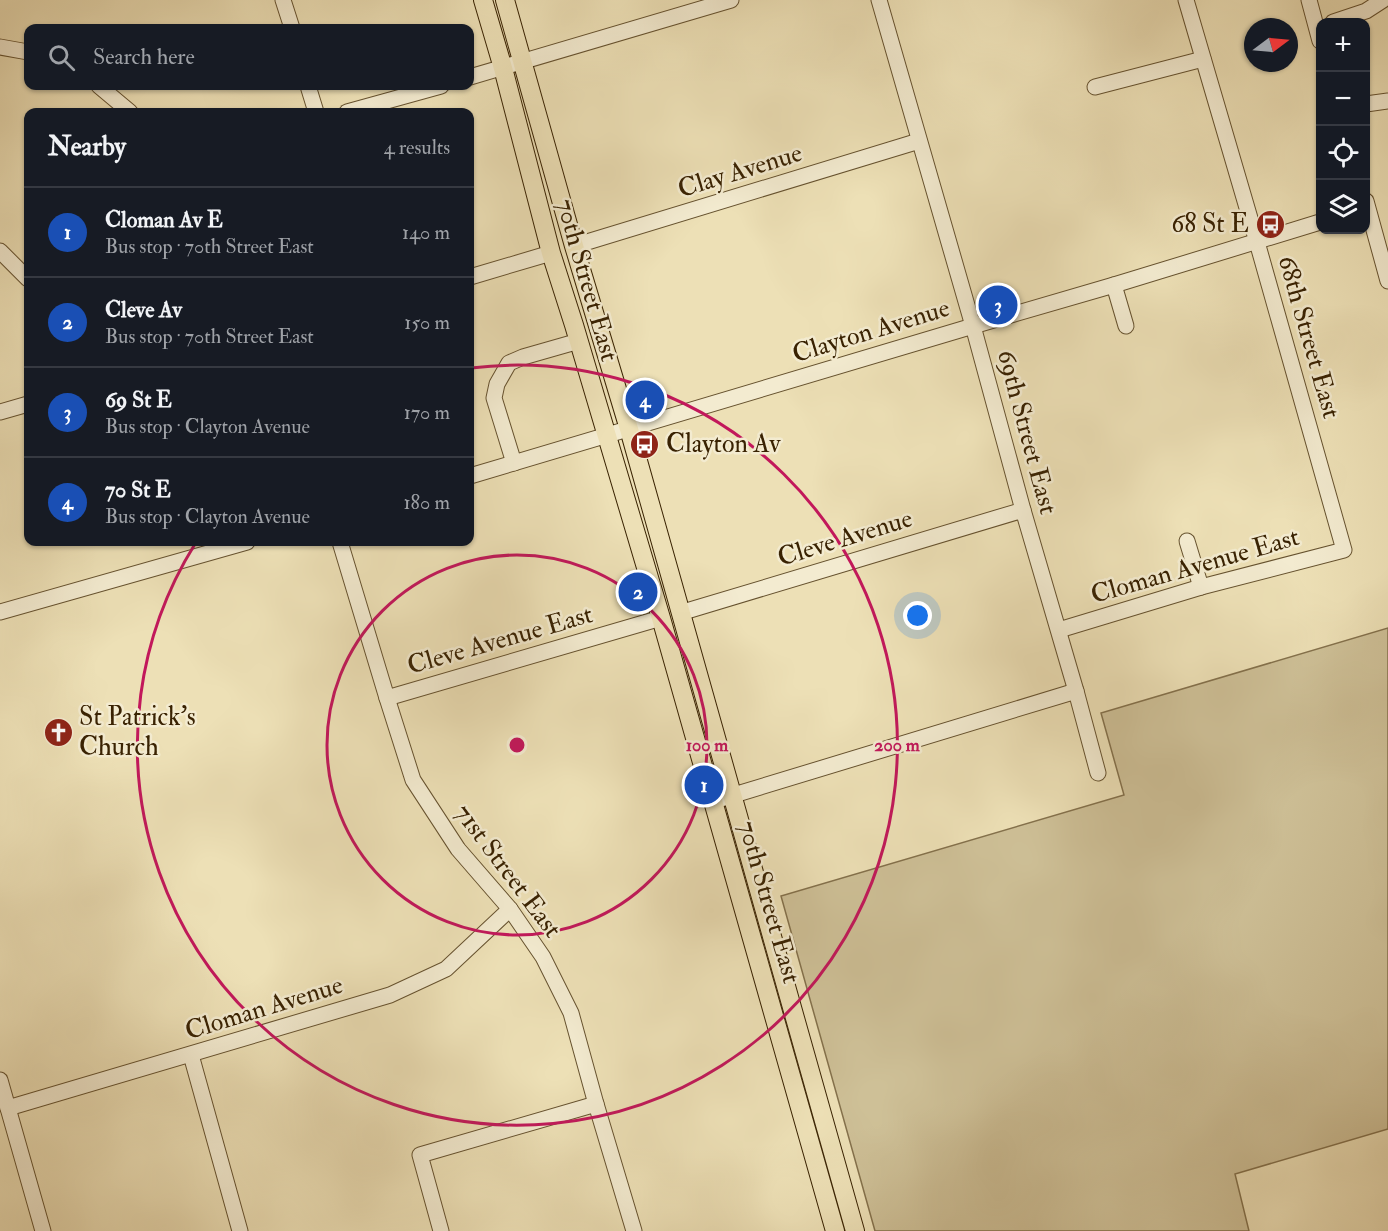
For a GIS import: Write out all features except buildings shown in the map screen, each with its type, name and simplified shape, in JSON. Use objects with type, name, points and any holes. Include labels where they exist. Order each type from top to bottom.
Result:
[{"type":"main road","name":"70th Street East","points":[[483,0],[551,253],[661,618],[835,1231]]},
{"type":"main road","name":"70th Street East","points":[[505,0],[574,246],[629,429],[855,1231]]},
{"type":"street","points":[[283,0],[291,24]]},
{"type":"street","points":[[474,76],[731,0]]},
{"type":"street","name":"69th Street East","points":[[879,0],[1098,773]]},
{"type":"street","name":"68th Street East","points":[[1186,0],[1344,550]]},
{"type":"street","points":[[1309,0],[1316,22]]},
{"type":"street","points":[[1345,18],[1366,11],[1383,0]]},
{"type":"street","points":[[0,47],[24,51]]},
{"type":"street","points":[[1095,87],[1203,59]]},
{"type":"street","points":[[104,90],[125,108]]},
{"type":"street","points":[[309,90],[315,108]]},
{"type":"street","points":[[361,108],[427,90]]},
{"type":"street","points":[[1370,103],[1388,101]]},
{"type":"street","name":"Clay Avenue","points":[[574,246],[919,141]]},
{"type":"street","points":[[1370,214],[1382,240],[1388,281]]},
{"type":"street","name":"Clayton Avenue","points":[[474,475],[1316,223]]},
{"type":"street","points":[[0,251],[24,275]]},
{"type":"street","points":[[474,276],[551,253]]},
{"type":"street","points":[[1114,285],[1126,326]]},
{"type":"street","points":[[514,463],[494,398],[497,384],[509,363],[579,341]]},
{"type":"street","points":[[0,412],[24,405]]},
{"type":"street","name":"Cleve Avenue","points":[[680,613],[1023,510]]},
{"type":"street","points":[[1187,541],[1201,587]]},
{"type":"street","points":[[0,612],[233,546]]},
{"type":"street","name":"71st Street East","points":[[341,546],[413,780],[458,849],[510,909],[543,957],[571,1013],[634,1231]]},
{"type":"street","name":"Cloman Avenue East","points":[[1059,630],[1201,587],[1344,550]]},
{"type":"street","name":"Cleve Avenue East","points":[[387,698],[661,618]]},
{"type":"street","points":[[714,801],[1076,691]]},
{"type":"street","name":"Cloman Avenue","points":[[8,1108],[390,995],[446,969],[510,909]]},
{"type":"street","points":[[191,1055],[240,1231]]},
{"type":"street","points":[[0,1080],[43,1231]]},
{"type":"street","points":[[441,1231],[420,1155],[596,1104]]},
{"type":"shaded area","points":[[1388,628],[1388,1129],[1235,1174],[1249,1231],[875,1231],[781,896],[1124,795],[1101,713]]},
{"type":"place","name":"68 St E","points":[[1270,224]]},
{"type":"place","name":"69 St E","points":[[998,305]]},
{"type":"place","name":"70 St E","points":[[645,400]]},
{"type":"place","name":"Clayton Av","points":[[645,444]]},
{"type":"place","name":"Cleve Av","points":[[638,592]]},
{"type":"place","name":"St Patrick's Church","points":[[58,732]]},
{"type":"place","name":"Cloman Av E","points":[[704,785]]}]
